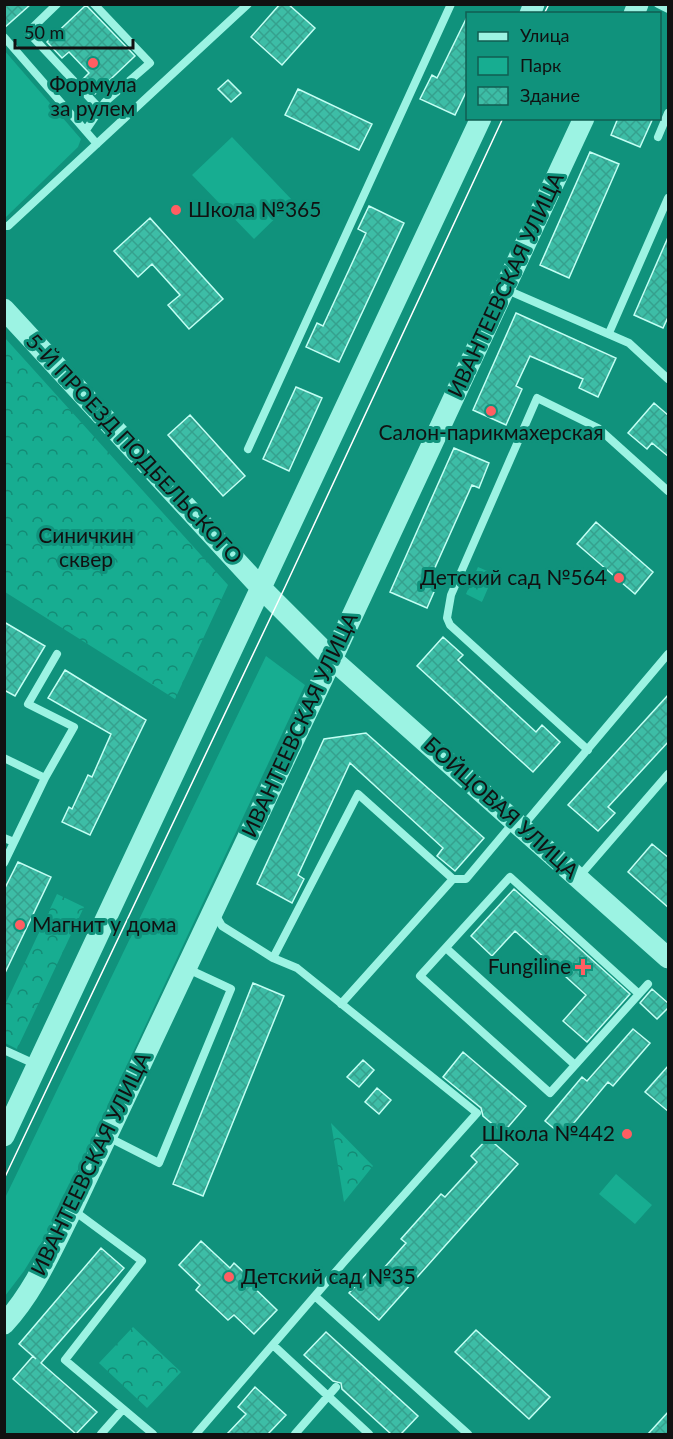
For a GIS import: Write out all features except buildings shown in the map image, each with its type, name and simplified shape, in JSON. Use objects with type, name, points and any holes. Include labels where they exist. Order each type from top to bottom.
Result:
[{"type":"street","points":[[4,1136],[480,120]]},
{"type":"street","name":"ИВАНТЕЕВСКАЯ УЛИЦА","points":[[4,1324],[14,1314],[39,1276],[72,1210],[583,120]]},
{"type":"street","name":"5-Й ПРОЕЗД ПОДБЕЛЬСКОГО","points":[[4,309],[262,589],[332,659]]},
{"type":"street","name":"БОЙЦОВАЯ УЛИЦА","points":[[332,659],[669,958]]},
{"type":"lane","points":[[57,4],[28,32],[100,109]]},
{"type":"lane","points":[[86,130],[105,102],[150,63],[94,4]]},
{"type":"lane","points":[[4,226],[8,226],[248,4]]},
{"type":"lane","points":[[248,449],[451,4]]},
{"type":"lane","points":[[658,4],[669,9]]},
{"type":"lane","points":[[4,37],[97,144]]},
{"type":"lane","points":[[658,137],[669,113]]},
{"type":"lane","points":[[609,333],[669,198]]},
{"type":"lane","points":[[504,289],[629,343],[669,379]]},
{"type":"lane","points":[[588,750],[450,625],[447,618],[451,595],[537,398],[598,428],[669,491]]},
{"type":"lane","points":[[4,863],[45,778],[74,727],[28,704],[57,654]]},
{"type":"lane","points":[[273,958],[358,794],[453,879],[466,879],[588,750],[669,654]]},
{"type":"lane","points":[[4,758],[45,778]]},
{"type":"lane","points":[[578,878],[669,774]]},
{"type":"lane","points":[[4,838],[14,842]]},
{"type":"lane","points":[[639,993],[510,877],[420,976],[550,1093],[648,984]]},
{"type":"lane","points":[[341,1004],[453,879]]},
{"type":"lane","points":[[196,1434],[477,1113],[297,968],[273,958],[222,926],[212,910]]},
{"type":"lane","points":[[446,948],[575,1065]]},
{"type":"lane","points":[[106,1136],[159,1163],[231,989],[185,968]]},
{"type":"lane","points":[[4,1050],[38,1065]]},
{"type":"lane","points":[[72,1210],[142,1261],[65,1360],[153,1434]]},
{"type":"lane","points":[[316,1297],[468,1434]]},
{"type":"lane","points":[[273,1345],[369,1434]]},
{"type":"lane","points":[[295,1434],[336,1387]]},
{"type":"lane","points":[[101,1434],[123,1409]]},
{"type":"green space","points":[[4,50],[81,139],[78,147],[5,218]]},
{"type":"green space","points":[[232,137],[293,201],[254,239],[192,175]]},
{"type":"green space","name":"Синичкин сквер","points":[[5,338],[228,585],[175,699],[5,592]]},
{"type":"green space","points":[[478,567],[494,574],[482,602],[466,594]]},
{"type":"green space","points":[[266,656],[305,685],[51,1227],[24,1271],[5,1296],[5,1198]]},
{"type":"green space","points":[[57,894],[84,907],[17,1049],[5,1043],[5,1005]]},
{"type":"green space","points":[[331,1123],[373,1166],[344,1202]]},
{"type":"green space","points":[[616,1174],[652,1205],[635,1224],[599,1194]]},
{"type":"green space","points":[[133,1327],[181,1372],[147,1408],[99,1363]]},
{"type":"tram line","points":[[545,12],[549,4]]},
{"type":"tram line","points":[[4,1179],[285,587],[502,120]]},
{"type":"place","name":"Формула за рулем","points":[[93,63]]},
{"type":"place","name":"Школа №365","points":[[176,210]]},
{"type":"place","name":"Салон-парикмахерская","points":[[491,411]]},
{"type":"place","name":"Детский сад №564","points":[[619,578]]},
{"type":"place","name":"Магнит у дома","points":[[20,925]]},
{"type":"place","name":"Fungiline","points":[[583,967]]},
{"type":"place","name":"Школа №442","points":[[627,1134]]},
{"type":"place","name":"Детский сад №35","points":[[229,1277]]}]
